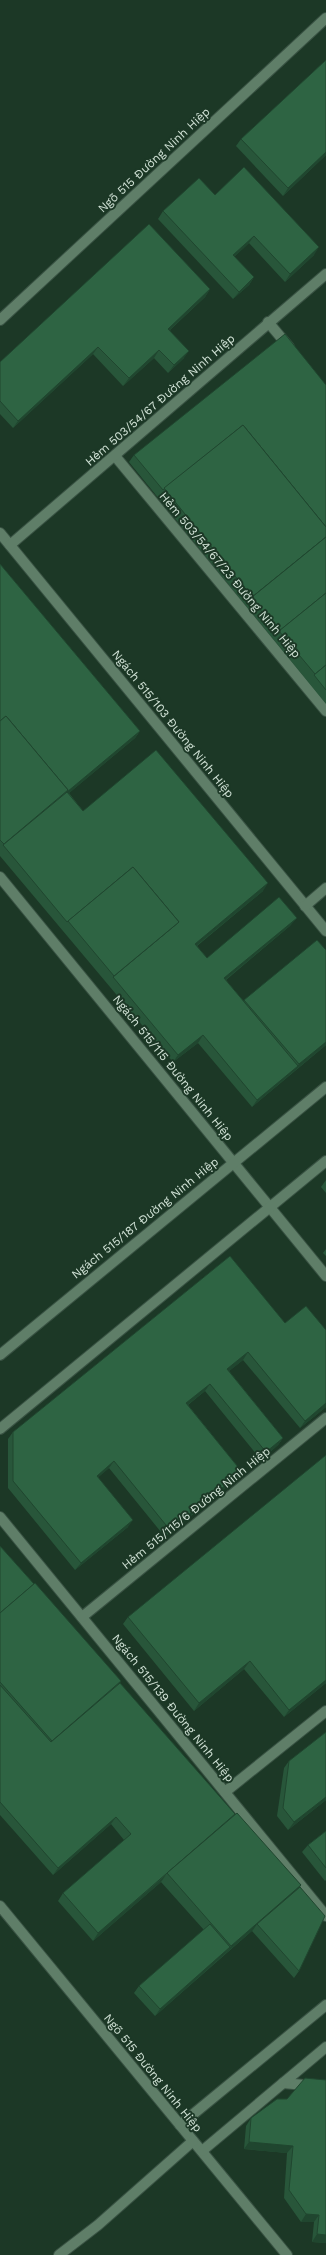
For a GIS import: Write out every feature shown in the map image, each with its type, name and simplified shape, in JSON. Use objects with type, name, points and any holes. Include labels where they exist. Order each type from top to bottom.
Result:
[{"type":"street","name":"Ngõ 515 Đường Ninh Hiệp","points":[[0,320],[326,18]]},
{"type":"street","name":"Hẻm 503/54/67 Đường Ninh Hiệp","points":[[10,545],[115,456],[268,322],[326,274]]},
{"type":"street","points":[[268,322],[297,356]]},
{"type":"street","name":"Hẻm 503/54/67/23 Đường Ninh Hiệp","points":[[115,456],[326,711]]},
{"type":"street","name":"Ngách 515/103 Đường Ninh Hiệp","points":[[0,533],[326,931]]},
{"type":"street","name":"Ngách 515/115 Đường Ninh Hiệp","points":[[0,877],[326,1276]]},
{"type":"street","points":[[305,906],[326,888]]},
{"type":"street","name":"Ngách 515/187 Đường Ninh Hiệp","points":[[0,1355],[326,1087]]},
{"type":"street","points":[[0,1429],[326,1162]]},
{"type":"street","name":"Hẻm 515/115/6 Đường Ninh Hiệp","points":[[82,1617],[326,1418]]},
{"type":"street","name":"Ngách 515/139 Đường Ninh Hiệp","points":[[0,1517],[326,1916]]},
{"type":"street","points":[[225,1792],[326,1711]]},
{"type":"street","name":"Ngõ 515 Đường Ninh Hiệp","points":[[0,1906],[287,2255]]},
{"type":"street","points":[[180,2125],[326,2005]]},
{"type":"street","points":[[202,2151],[326,2047]]},
{"type":"street","points":[[283,2083],[326,2086]]},
{"type":"street","points":[[59,2255],[98,2225],[193,2141]]},
{"type":"building","points":[[326,60],[326,152],[288,188],[241,139]]},
{"type":"building","points":[[244,167],[319,247],[290,274],[254,236],[233,255],[254,277],[239,292],[163,211],[199,178],[215,195]]},
{"type":"building","points":[[149,224],[210,289],[168,329],[189,351],[174,365],[159,350],[129,378],[98,347],[18,421],[0,401],[0,362]]},
{"type":"building","points":[[285,334],[326,385],[326,527],[243,425],[163,490],[134,455]]},
{"type":"building","points":[[243,425],[326,527],[326,537],[252,597],[164,488]]},
{"type":"building","points":[[326,537],[326,593],[278,632],[251,598]]},
{"type":"building","points":[[0,564],[140,731],[67,792],[68,790],[6,716],[0,721]]},
{"type":"building","points":[[326,593],[326,665],[315,674],[279,631]]},
{"type":"building","points":[[326,665],[326,690],[314,675]]},
{"type":"building","points":[[6,716],[68,790],[4,844],[0,840],[0,721]]},
{"type":"building","points":[[156,750],[268,883],[195,944],[207,958],[279,897],[297,918],[224,978],[298,1066],[257,1100],[203,1035],[178,1055],[113,977],[179,922],[133,867],[67,922],[3,845],[67,792],[83,811]]},
{"type":"building","points":[[133,867],[179,922],[114,976],[68,921]]},
{"type":"building","points":[[317,940],[326,950],[326,1042],[299,1064],[244,1000]]},
{"type":"building","points":[[230,1256],[285,1323],[306,1306],[326,1330],[326,1403],[305,1421],[248,1352],[227,1369],[283,1438],[266,1452],[210,1384],[186,1403],[242,1472],[170,1530],[114,1461],[97,1476],[133,1520],[81,1563],[13,1481],[13,1432]]},
{"type":"building","points":[[326,1455],[326,1680],[289,1710],[250,1661],[199,1703],[128,1617]]},
{"type":"building","points":[[0,1546],[34,1584],[0,1613]]},
{"type":"building","points":[[35,1583],[121,1681],[52,1741],[0,1682],[0,1613]]},
{"type":"building","points":[[120,1683],[235,1814],[98,1933],[63,1893],[131,1834],[116,1817],[58,1868],[0,1802],[0,1685],[51,1742]]},
{"type":"building","points":[[326,1732],[326,1797],[294,1822],[283,1808],[289,1761]]},
{"type":"building","points":[[237,1813],[301,1885],[231,1946],[167,1873]]},
{"type":"building","points":[[326,1831],[326,1868],[308,1845]]},
{"type":"building","points":[[300,1887],[325,1916],[299,1971],[257,1924]]},
{"type":"building","points":[[210,1924],[230,1947],[160,2009],[139,1986]]},
{"type":"building","points":[[305,2078],[326,2080],[326,2235],[317,2234],[319,2215],[306,2214],[289,2190],[293,2146],[249,2142],[251,2118],[277,2099],[287,2099]]}]
